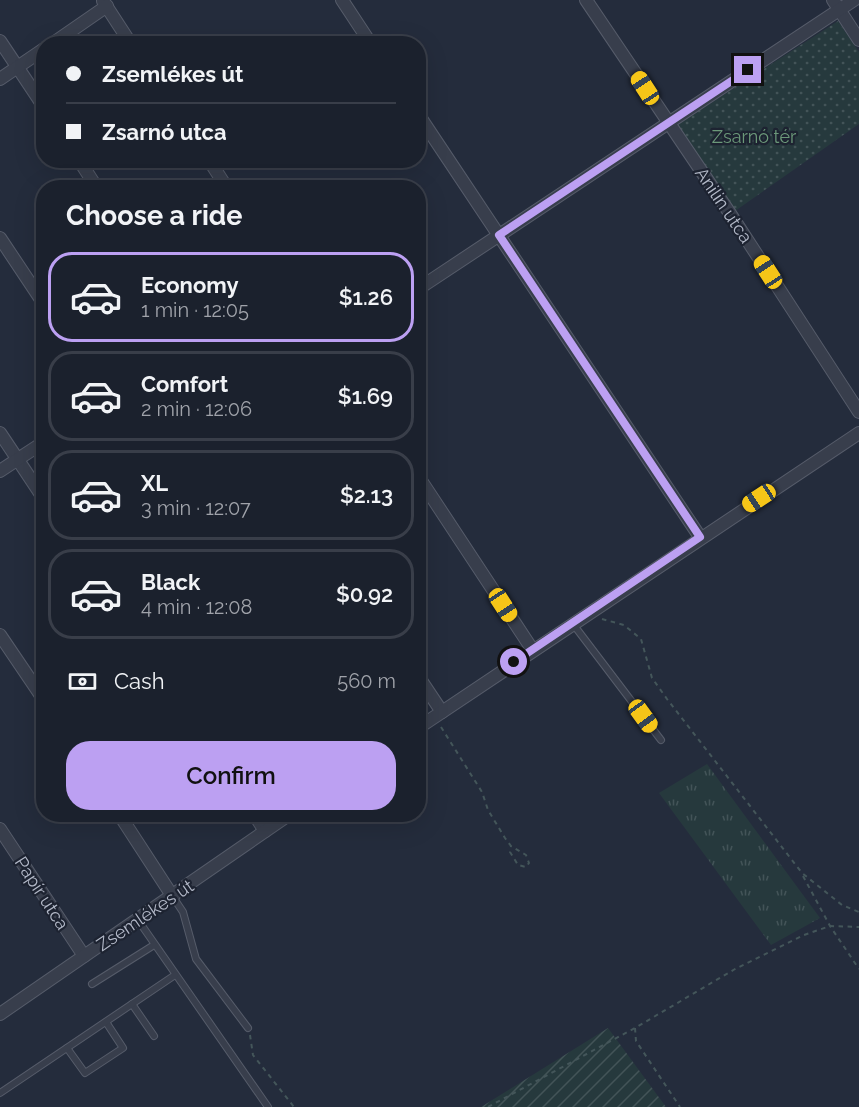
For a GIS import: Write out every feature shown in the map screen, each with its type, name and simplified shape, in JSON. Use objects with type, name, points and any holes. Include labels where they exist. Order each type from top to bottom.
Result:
[{"type":"street","points":[[342,0],[366,36]]},
{"type":"street","name":"Anilin utca","points":[[586,0],[729,212],[859,412]]},
{"type":"street","points":[[426,284],[668,124],[836,5],[854,0]]},
{"type":"street","points":[[62,36],[105,3],[126,36]]},
{"type":"street","points":[[836,5],[859,40]]},
{"type":"street","points":[[0,41],[36,96]]},
{"type":"street","points":[[0,79],[36,55]]},
{"type":"street","points":[[426,126],[700,537]]},
{"type":"street","points":[[0,238],[36,292]]},
{"type":"street","points":[[426,723],[532,649],[859,433]]},
{"type":"street","points":[[0,434],[36,487]]},
{"type":"street","points":[[0,471],[36,447]]},
{"type":"street","points":[[426,488],[532,649]]},
{"type":"street","points":[[0,635],[36,688]]},
{"type":"street","points":[[426,688],[442,712]]},
{"type":"street","points":[[124,822],[173,897]]},
{"type":"street","points":[[259,822],[265,831]]},
{"type":"street","name":"Zsemlékes út","points":[[0,1014],[173,897],[278,822]]},
{"type":"street","name":"Papír utca","points":[[0,830],[84,956]]},
{"type":"lane","points":[[572,624],[661,740]]},
{"type":"lane","points":[[173,897],[183,912],[196,959],[248,1028]]},
{"type":"lane","points":[[138,920],[268,1107]]},
{"type":"lane","points":[[92,984],[154,945]]},
{"type":"lane","points":[[0,1093],[175,975]]},
{"type":"lane","points":[[132,1004],[154,1036]]},
{"type":"lane","points":[[67,1048],[85,1073],[123,1048],[106,1022]]},
{"type":"path","points":[[593,609],[603,620],[624,625],[641,639],[652,678],[802,873],[830,926],[859,969]]},
{"type":"path","points":[[440,725],[482,792],[488,810],[511,846],[526,855],[529,863],[526,867],[518,865],[510,852],[511,846]]},
{"type":"path","points":[[802,873],[835,901],[859,912]]},
{"type":"path","points":[[488,1107],[635,1028],[735,969],[804,935],[830,926],[859,927]]},
{"type":"path","points":[[248,1028],[253,1055],[294,1107]]},
{"type":"path","points":[[635,1028],[636,1041],[680,1107]]},
{"type":"green space","name":"Zsarnó tér","points":[[838,21],[859,52],[859,124],[735,211],[677,125]]},
{"type":"green space","points":[[707,764],[820,918],[771,945],[659,793]]},
{"type":"green space","points":[[608,1028],[666,1107],[481,1107]]},
{"type":"route","points":[[514,662],[700,537],[499,235],[748,70]]}]
